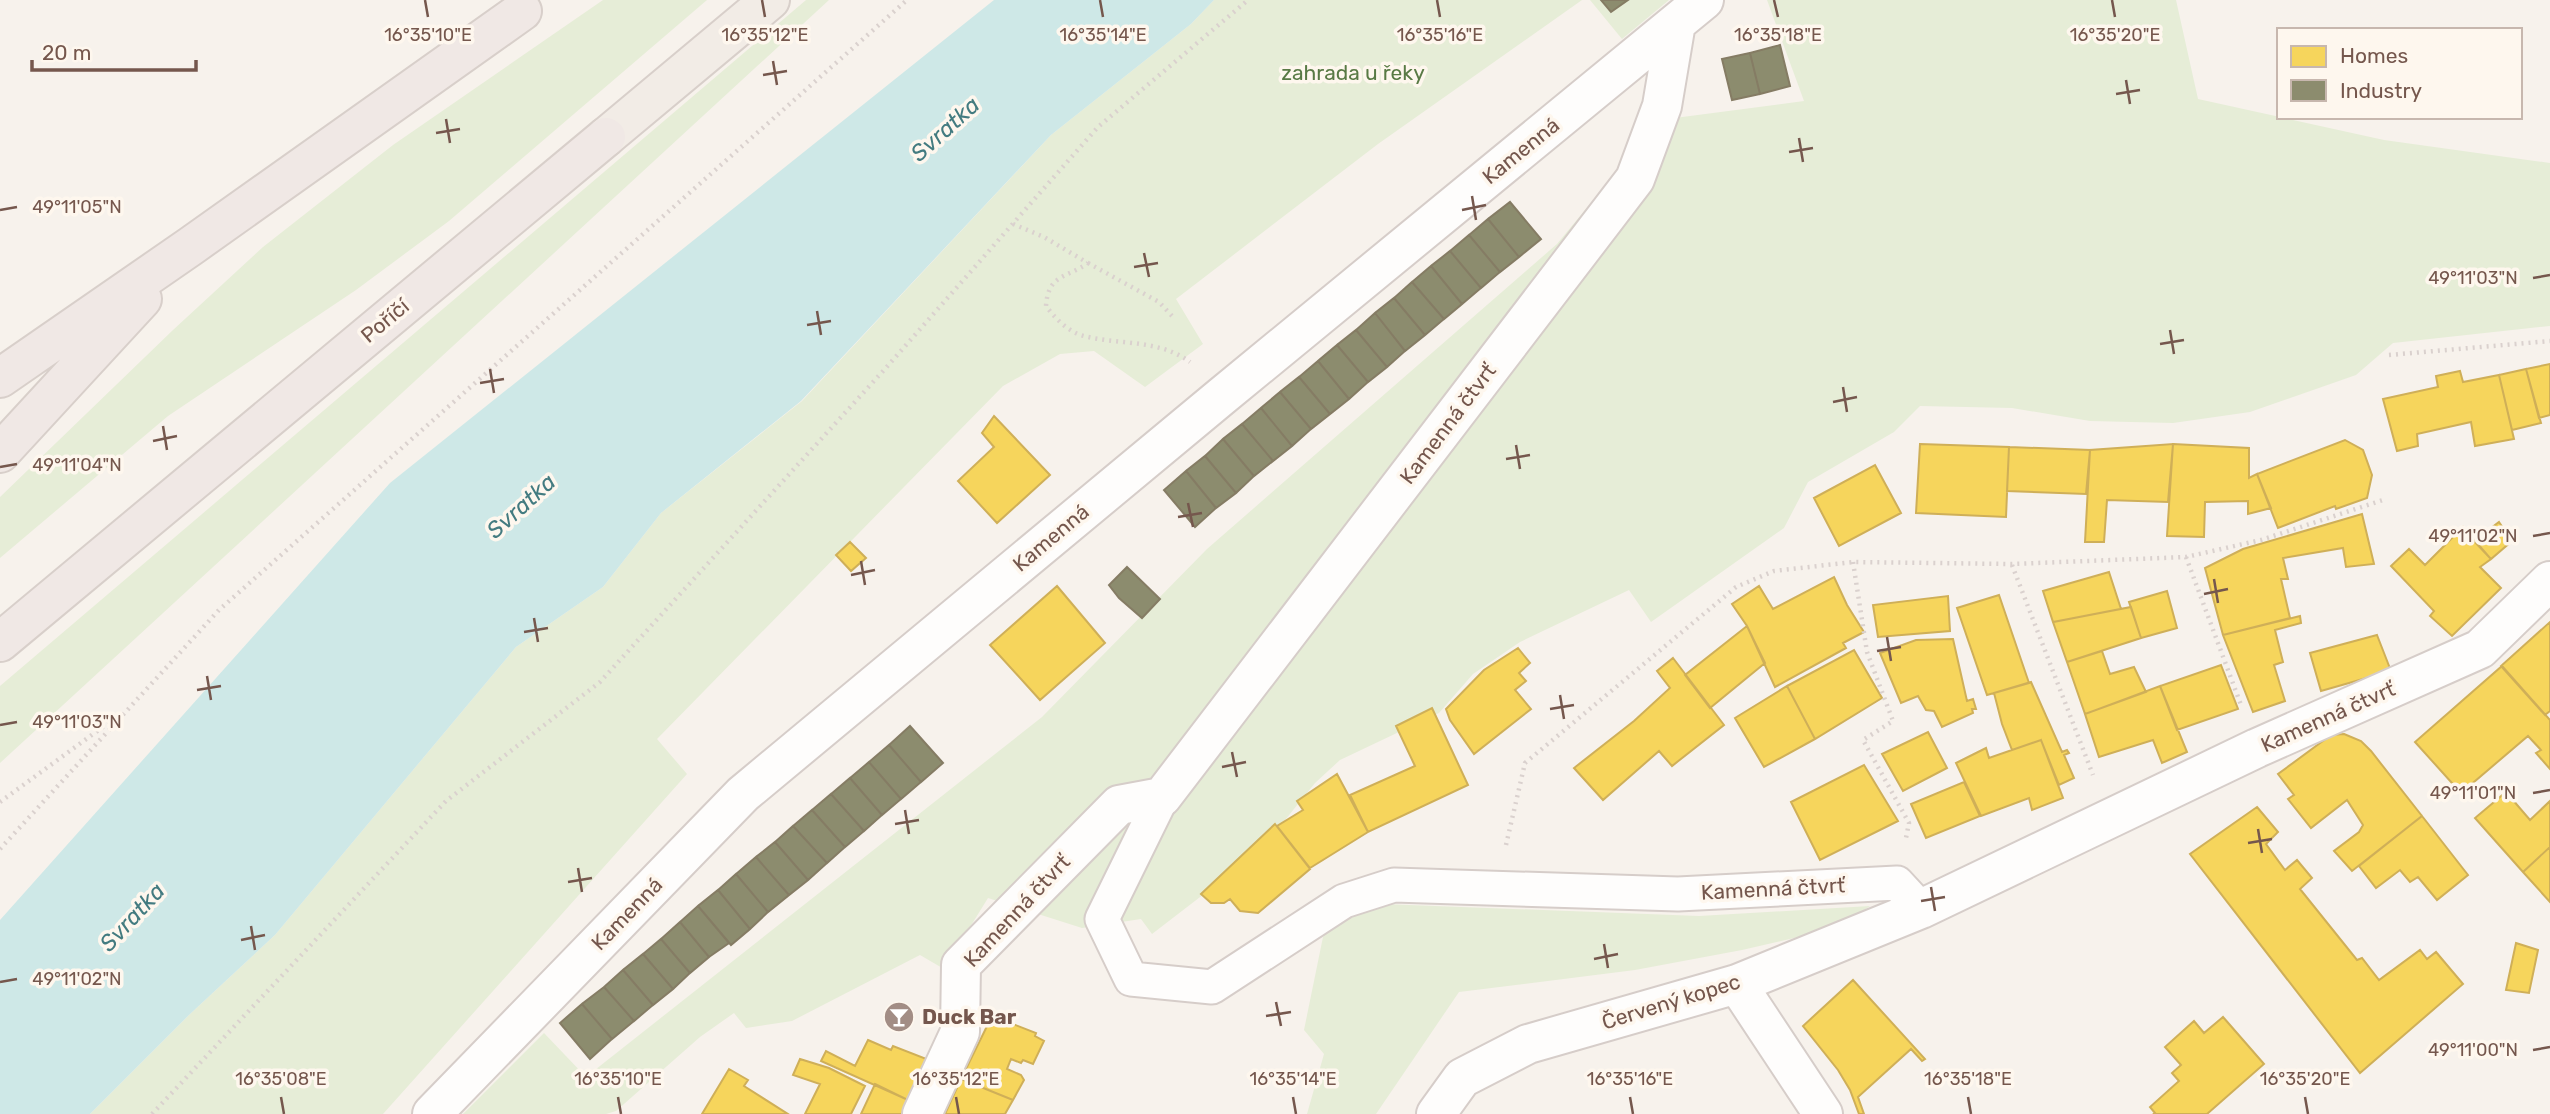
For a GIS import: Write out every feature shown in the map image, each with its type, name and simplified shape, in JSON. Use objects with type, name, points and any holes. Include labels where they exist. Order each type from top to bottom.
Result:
[{"type":"highway","points":[[0,377],[191,246],[530,4]]},
{"type":"highway","name":"Poříčí","points":[[0,642],[606,137]]},
{"type":"highway","points":[[0,453],[191,246]]},
{"type":"main road","name":"Poříčí","points":[[606,137],[770,0]]},
{"type":"street","name":"Kamenná","points":[[432,1114],[743,794],[1690,12]]},
{"type":"street","name":"Kamenná čtvrť","points":[[922,1114],[960,1032],[961,965],[1119,805],[1162,797],[1635,180],[1662,106],[1690,12]]},
{"type":"street","name":"Kamenná čtvrť","points":[[1909,896],[2110,818],[2257,748],[2480,649],[2550,581]]},
{"type":"street","name":"Červený kopec","points":[[1436,1114],[1462,1078],[1528,1044],[1737,984],[1909,896]]},
{"type":"street","points":[[1737,984],[1823,1114]]},
{"type":"lane","name":"Kamenná čtvrť","points":[[1162,797],[1102,919],[1131,979],[1212,987],[1344,901],[1394,884],[1678,894],[1909,896]]},
{"type":"path","points":[[0,849],[219,610],[907,0]]},
{"type":"path","points":[[152,1114],[446,800],[600,682],[884,370],[1098,127],[1248,0]]},
{"type":"path","points":[[1013,224],[1044,237],[1159,302],[1173,317]]},
{"type":"path","points":[[1088,263],[1059,278],[1047,291],[1046,306],[1056,320],[1082,335],[1154,346],[1188,359],[1222,396]]},
{"type":"path","points":[[2389,355],[2550,341]]},
{"type":"path","points":[[1495,888],[1525,763],[1736,587],[1774,571],[1853,562],[2012,564],[2186,557],[2261,540],[2383,500]]},
{"type":"path","points":[[2186,557],[2257,748]]},
{"type":"path","points":[[1853,562],[1867,652],[1893,722],[1863,740],[1909,823],[1909,896]]},
{"type":"path","points":[[2012,564],[2110,818]]},
{"type":"path","points":[[0,802],[124,712]]},
{"type":"green space","points":[[603,0],[707,0],[449,221],[356,290],[168,416],[0,558],[0,497],[173,330],[263,247],[393,145]]},
{"type":"green space","points":[[806,0],[829,0],[0,763],[0,686]]},
{"type":"green space","name":"zahrada u řeky","points":[[1214,0],[1582,0],[1378,144],[1176,299],[1203,344],[1145,387],[1094,351],[1060,354],[1003,386],[657,739],[687,774],[383,1114],[90,1114],[189,1015],[275,935],[516,647],[603,587],[661,513],[802,401],[1051,135],[1191,24]]},
{"type":"green space","points":[[1590,0],[1669,0],[1622,39]]},
{"type":"green space","points":[[1767,0],[2176,0],[2198,99],[2277,116],[2277,119],[2289,119],[2384,140],[2550,163],[2550,326],[2393,343],[2356,375],[2250,412],[2173,423],[2090,421],[2012,408],[1920,406],[1894,432],[1808,482],[1784,528],[1651,622],[1629,590],[1520,642],[1473,674],[1439,713],[1340,760],[1315,783],[1277,830],[1217,884],[1152,934],[1141,919],[1082,928],[988,898],[944,969],[920,955],[792,1021],[746,1028],[734,1013],[700,1037],[616,1111],[606,1114],[463,1114],[544,1033],[586,1077],[1042,717],[1207,549],[1557,244],[1617,171],[1644,122],[1804,101]]},
{"type":"green space","points":[[1383,904],[1699,916],[1870,906],[1841,927],[1742,950],[1635,970],[1459,992],[1376,1114],[1307,1114],[1324,1054],[1304,1030],[1323,937],[1342,918]]},
{"type":"water","name":"Svratka","points":[[994,0],[1214,0],[1191,24],[1051,135],[801,401],[661,513],[603,587],[516,647],[275,935],[189,1015],[90,1114],[0,1114],[0,920],[390,483]]},
{"type":"building: Homes","points":[[2550,364],[2550,415],[2539,418],[2526,369]]},
{"type":"building: Homes","points":[[2526,369],[2541,423],[2512,430],[2499,375]]},
{"type":"building: Homes","points":[[2460,371],[2463,382],[2499,375],[2514,439],[2475,446],[2471,422],[2417,434],[2418,446],[2397,451],[2383,399],[2438,387],[2436,376]]},
{"type":"building: Homes","points":[[994,416],[1050,475],[997,523],[958,481],[994,447],[982,433]]},
{"type":"building: Homes","points":[[2345,440],[2363,450],[2372,475],[2367,498],[2336,509],[2335,506],[2278,528],[2257,474]]},
{"type":"building: Homes","points":[[1920,444],[2009,447],[2006,517],[1916,513]]},
{"type":"building: Homes","points":[[2173,444],[2249,448],[2249,478],[2257,474],[2271,508],[2248,514],[2248,501],[2205,502],[2204,537],[2167,536]]},
{"type":"building: Homes","points":[[2173,444],[2168,502],[2107,500],[2104,542],[2085,542],[2090,450]]},
{"type":"building: Homes","points":[[2009,447],[2090,450],[2086,494],[2007,491]]},
{"type":"building: Homes","points":[[1875,465],[1901,513],[1839,546],[1814,498]]},
{"type":"building: Homes","points":[[2362,514],[2374,564],[2346,567],[2343,548],[2283,558],[2288,579],[2281,579],[2290,618],[2223,635],[2205,568],[2243,549]]},
{"type":"building: Homes","points":[[2499,522],[2512,541],[2491,559],[2474,541]]},
{"type":"building: Homes","points":[[2463,527],[2491,559],[2480,567],[2501,588],[2452,636],[2430,616],[2434,611],[2391,566],[2409,549],[2425,565]]},
{"type":"building: Homes","points":[[850,542],[866,558],[851,571],[836,555]]},
{"type":"building: Homes","points":[[2109,572],[2121,609],[2053,622],[2043,591]]},
{"type":"building: Homes","points":[[1834,577],[1864,632],[1843,643],[1846,648],[1775,687],[1747,626],[1732,604],[1759,586],[1773,609]]},
{"type":"building: Homes","points":[[1057,586],[1105,643],[1040,700],[990,645]]},
{"type":"building: Homes","points":[[2167,591],[2177,628],[2141,638],[2129,602]]},
{"type":"building: Homes","points":[[1999,595],[2029,683],[1987,695],[1957,608]]},
{"type":"building: Homes","points":[[1948,596],[1950,631],[1878,637],[1873,605]]},
{"type":"building: Homes","points":[[2131,607],[2141,638],[2067,662],[2053,622]]},
{"type":"building: Homes","points":[[2300,616],[2301,623],[2275,630],[2283,662],[2274,665],[2285,701],[2253,712],[2223,635]]},
{"type":"building: Homes","points":[[2550,622],[2550,711],[2545,715],[2501,666]]},
{"type":"building: Homes","points":[[1747,626],[1765,663],[1710,708],[1685,675]]},
{"type":"building: Homes","points":[[2377,635],[2391,671],[2321,691],[2310,653]]},
{"type":"building: Homes","points":[[1953,639],[1967,701],[1973,699],[1976,709],[1972,709],[1973,713],[1942,727],[1934,711],[1926,710],[1918,696],[1901,703],[1880,653],[1916,640]]},
{"type":"building: Homes","points":[[1518,648],[1530,663],[1519,673],[1526,681],[1515,690],[1531,709],[1474,754],[1450,720],[1446,709],[1484,670]]},
{"type":"building: Homes","points":[[1854,650],[1882,698],[1815,739],[1787,686]]},
{"type":"building: Homes","points":[[2102,651],[2110,674],[2134,667],[2146,692],[2085,714],[2067,662]]},
{"type":"building: Homes","points":[[1673,658],[1724,725],[1672,766],[1659,751],[1603,800],[1574,768],[1634,721],[1670,688],[1657,671]]},
{"type":"building: Homes","points":[[2221,665],[2238,709],[2177,730],[2160,686]]},
{"type":"building: Homes","points":[[2502,666],[2550,720],[2550,769],[2536,753],[2541,750],[2528,736],[2461,793],[2415,742]]},
{"type":"building: Homes","points":[[2031,682],[2062,752],[2067,750],[2069,753],[2064,755],[2074,778],[2059,785],[2041,740],[2012,750],[2002,724],[1994,693]]},
{"type":"building: Homes","points":[[1787,686],[1815,739],[1764,767],[1735,718]]},
{"type":"building: Homes","points":[[2160,686],[2187,752],[2162,763],[2153,740],[2099,757],[2085,714]]},
{"type":"building: Homes","points":[[1432,708],[1468,785],[1368,832],[1350,795],[1415,766],[1396,726]]},
{"type":"building: Homes","points":[[1928,732],[1947,768],[1903,791],[1882,754]]},
{"type":"building: Homes","points":[[2344,734],[2361,741],[2371,751],[2422,816],[2352,871],[2334,851],[2359,832],[2363,825],[2347,800],[2311,828],[2288,799],[2294,795],[2278,774],[2331,735]]},
{"type":"building: Homes","points":[[2041,740],[2063,798],[2032,810],[2029,798],[1981,816],[1956,763],[1986,748],[1989,758]]},
{"type":"building: Homes","points":[[1864,765],[1898,821],[1820,860],[1791,802]]},
{"type":"building: Homes","points":[[1337,774],[1368,832],[1310,868],[1277,826],[1303,810],[1297,801]]},
{"type":"building: Homes","points":[[1964,782],[1980,816],[1926,838],[1911,804]]},
{"type":"building: Homes","points":[[2506,792],[2530,820],[2550,801],[2550,847],[2523,872],[2475,818]]},
{"type":"building: Homes","points":[[2257,807],[2278,832],[2266,844],[2285,870],[2297,860],[2312,878],[2300,889],[2357,960],[2362,958],[2379,980],[2420,950],[2427,959],[2436,952],[2463,984],[2360,1073],[2190,854]]},
{"type":"building: Homes","points":[[2422,816],[2468,875],[2437,900],[2418,877],[2410,882],[2400,870],[2376,888],[2359,866]]},
{"type":"building: Homes","points":[[1275,824],[1310,869],[1258,913],[1240,911],[1230,899],[1224,903],[1211,903],[1201,894]]},
{"type":"building: Homes","points":[[2550,847],[2550,902],[2523,872]]},
{"type":"building: Homes","points":[[2516,943],[2538,950],[2529,993],[2506,990]]},
{"type":"building: Homes","points":[[1853,980],[1925,1059],[1922,1061],[1911,1049],[1858,1097],[1864,1114],[1859,1114],[1850,1090],[1838,1070],[1803,1026]]},
{"type":"building: Homes","points":[[992,1016],[1036,1033],[1035,1036],[1044,1041],[1033,1064],[1011,1059],[1007,1069],[1021,1075],[1024,1080],[1013,1100],[961,1079]]},
{"type":"building: Homes","points":[[2223,1017],[2264,1064],[2207,1114],[2153,1114],[2155,1113],[2150,1107],[2179,1081],[2172,1073],[2181,1065],[2165,1047],[2194,1021],[2204,1033]]},
{"type":"building: Homes","points":[[868,1040],[891,1050],[893,1046],[929,1060],[910,1101],[821,1061],[826,1051],[855,1066]]},
{"type":"building: Homes","points":[[800,1059],[829,1068],[865,1086],[851,1114],[805,1114],[820,1084],[793,1075]]},
{"type":"building: Homes","points":[[729,1069],[748,1080],[744,1086],[788,1114],[702,1114]]},
{"type":"building: Homes","points":[[961,1079],[1013,1100],[1005,1114],[945,1114]]},
{"type":"building: Homes","points":[[875,1084],[910,1101],[904,1114],[861,1114]]},
{"type":"building: Industry","points":[[1601,0],[1628,0],[1611,12]]},
{"type":"building: Industry","points":[[1780,45],[1790,86],[1760,94],[1750,53]]},
{"type":"building: Industry","points":[[1750,53],[1760,94],[1732,100],[1722,59]]},
{"type":"building: Industry","points":[[1510,202],[1541,239],[1519,257],[1488,219]]},
{"type":"building: Industry","points":[[1488,219],[1519,257],[1500,272],[1469,235]]},
{"type":"building: Industry","points":[[1469,235],[1500,272],[1481,288],[1450,251]]},
{"type":"building: Industry","points":[[1450,251],[1481,288],[1462,304],[1431,266]]},
{"type":"building: Industry","points":[[1431,266],[1462,304],[1444,319],[1412,282]]},
{"type":"building: Industry","points":[[1412,282],[1444,319],[1425,335],[1394,298]]},
{"type":"building: Industry","points":[[1394,298],[1425,335],[1405,351],[1375,313]]},
{"type":"building: Industry","points":[[1375,313],[1405,351],[1387,367],[1356,330]]},
{"type":"building: Industry","points":[[1356,330],[1387,367],[1368,382],[1337,345]]},
{"type":"building: Industry","points":[[1337,345],[1368,382],[1349,399],[1318,361]]},
{"type":"building: Industry","points":[[1318,361],[1349,399],[1330,414],[1299,377]]},
{"type":"building: Industry","points":[[1299,377],[1330,414],[1311,429],[1280,392]]},
{"type":"building: Industry","points":[[1280,392],[1311,429],[1292,446],[1261,408]]},
{"type":"building: Industry","points":[[1261,408],[1292,446],[1273,461],[1242,424]]},
{"type":"building: Industry","points":[[1242,424],[1273,461],[1254,476],[1223,439]]},
{"type":"building: Industry","points":[[1223,439],[1254,476],[1236,493],[1205,456]]},
{"type":"building: Industry","points":[[1205,456],[1236,493],[1216,508],[1186,471]]},
{"type":"building: Industry","points":[[1186,471],[1216,508],[1195,527],[1164,490]]},
{"type":"building: Industry","points":[[1127,567],[1160,599],[1142,618],[1119,598],[1109,585]]},
{"type":"building: Industry","points":[[910,726],[943,763],[921,782],[889,745]]},
{"type":"building: Industry","points":[[889,745],[921,782],[901,799],[869,762]]},
{"type":"building: Industry","points":[[869,762],[901,799],[882,815],[850,778]]},
{"type":"building: Industry","points":[[850,778],[882,815],[864,831],[831,794]]},
{"type":"building: Industry","points":[[831,794],[864,831],[845,847],[812,810]]},
{"type":"building: Industry","points":[[812,810],[845,847],[827,863],[793,826]]},
{"type":"building: Industry","points":[[793,826],[827,863],[808,880],[775,842]]},
{"type":"building: Industry","points":[[775,842],[808,880],[789,895],[756,857]]},
{"type":"building: Industry","points":[[756,857],[789,895],[768,912],[736,874]]},
{"type":"building: Industry","points":[[736,874],[768,912],[750,929],[718,890]]},
{"type":"building: Industry","points":[[718,890],[750,929],[731,945],[698,906]]},
{"type":"building: Industry","points":[[698,906],[729,943],[709,957],[680,922]]},
{"type":"building: Industry","points":[[680,922],[709,957],[690,973],[661,939]]},
{"type":"building: Industry","points":[[661,939],[690,973],[673,989],[643,954]]},
{"type":"building: Industry","points":[[643,954],[673,989],[653,1005],[623,970]]},
{"type":"building: Industry","points":[[623,970],[653,1005],[634,1021],[604,987]]},
{"type":"building: Industry","points":[[604,987],[634,1021],[612,1039],[582,1004]]},
{"type":"building: Industry","points":[[582,1004],[612,1039],[590,1059],[560,1023]]},
{"type":"place","name":"Duck Bar","points":[[899,1017]]}]
